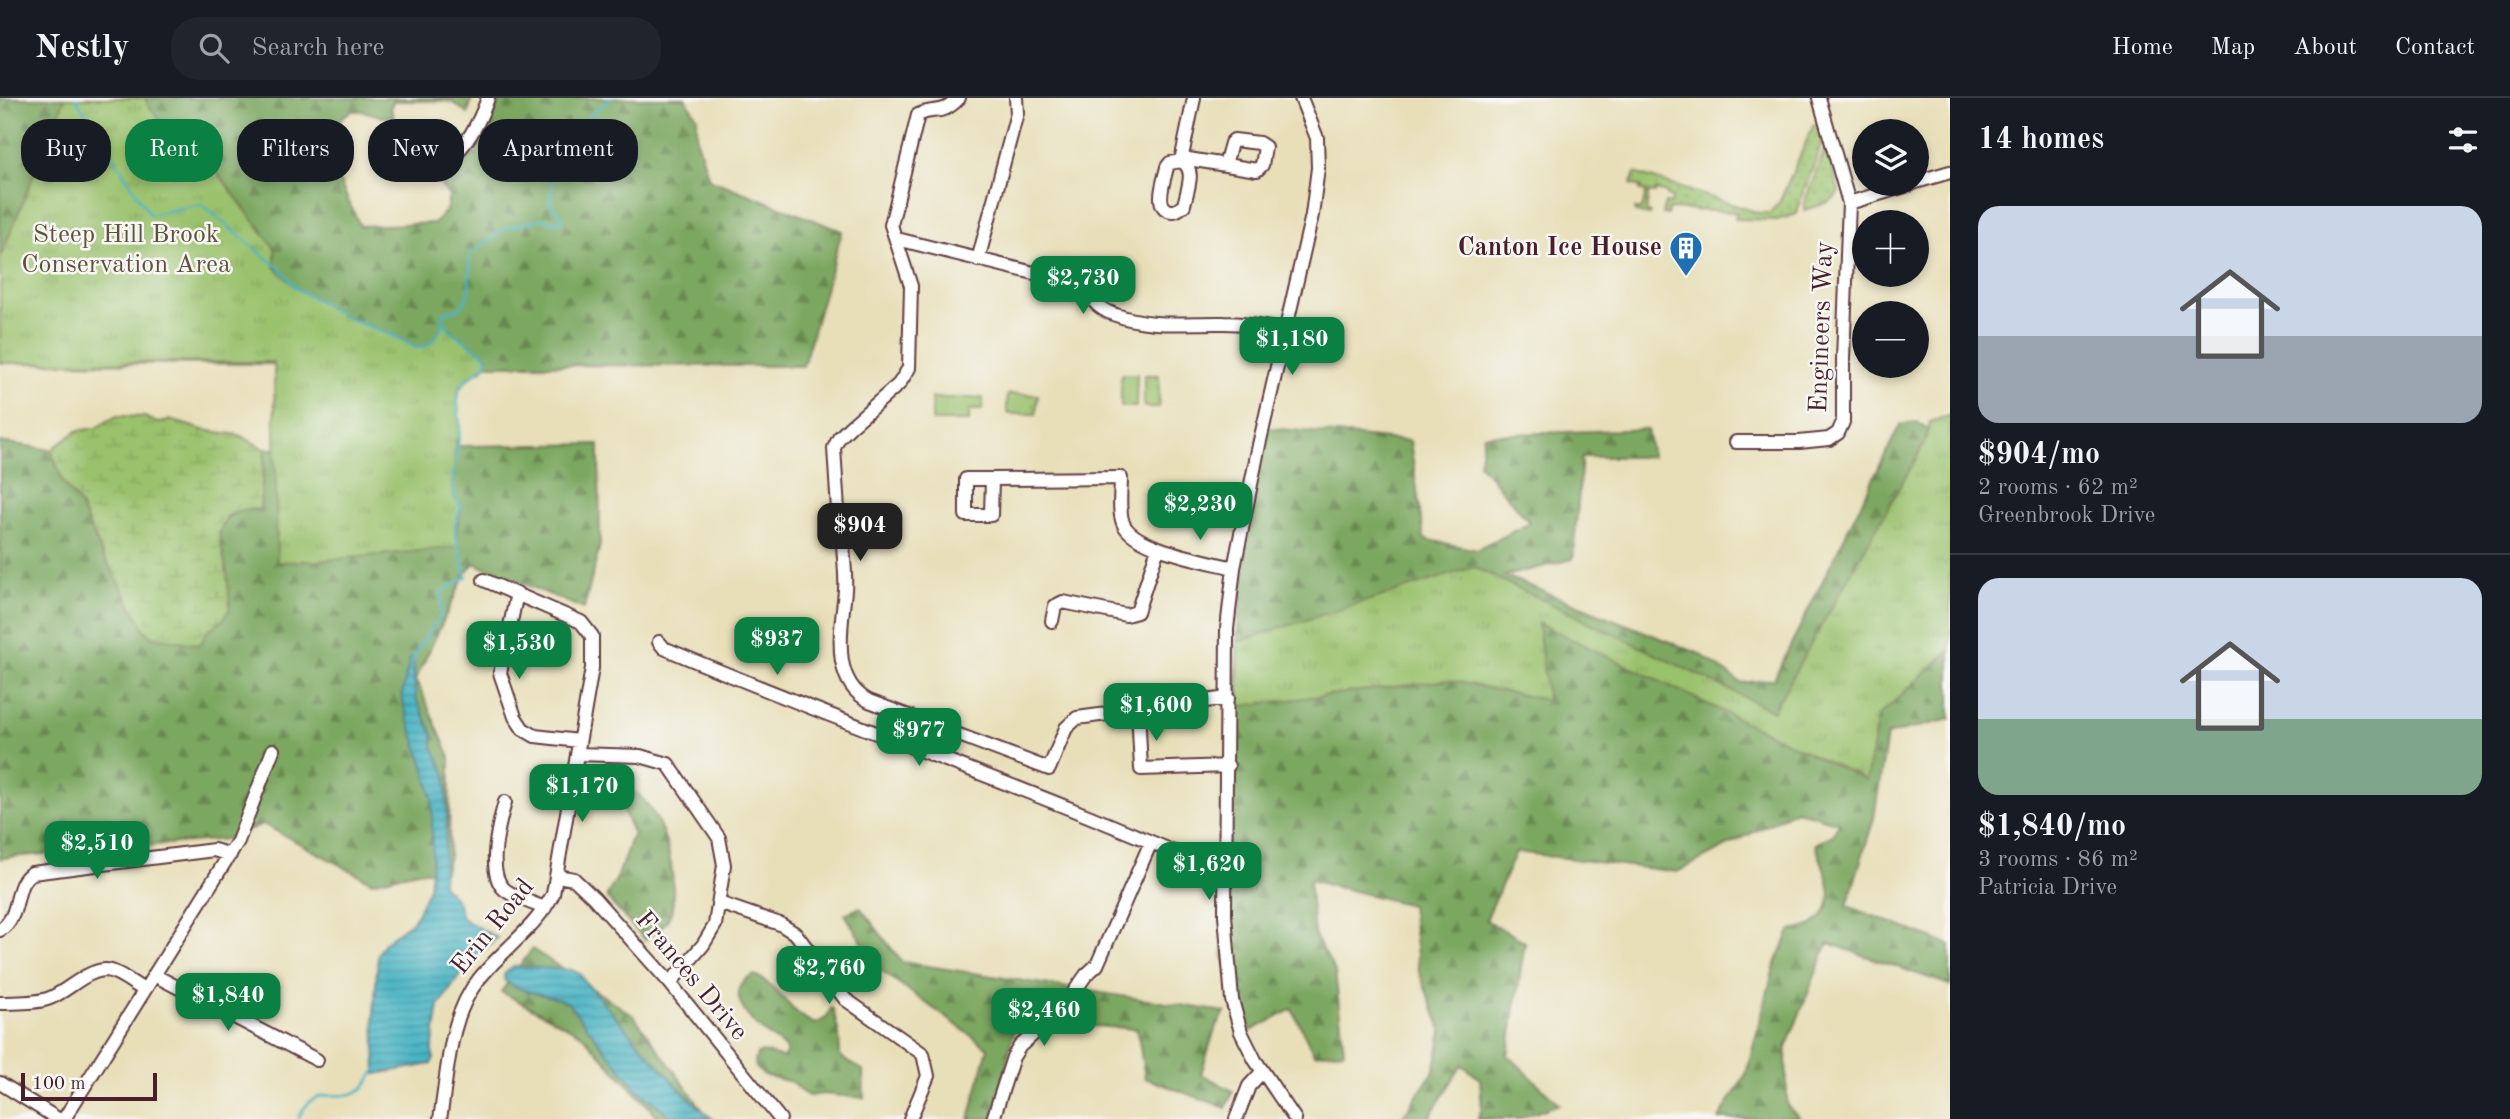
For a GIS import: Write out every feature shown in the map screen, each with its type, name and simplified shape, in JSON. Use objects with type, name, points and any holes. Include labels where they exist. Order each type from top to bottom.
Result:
[{"type":"street","points":[[464,143],[478,122],[488,98]]},
{"type":"street","points":[[959,98],[943,111],[918,115],[891,222],[912,291],[909,368],[899,384],[850,427],[834,448],[845,587],[840,644],[849,683],[869,701],[1049,769],[1071,722],[1077,718],[1228,698]]},
{"type":"street","points":[[978,260],[1017,113],[1016,98]]},
{"type":"street","points":[[1194,98],[1182,160],[1225,164]]},
{"type":"street","points":[[1819,98],[1849,203],[1872,196]]},
{"type":"street","points":[[1295,1119],[1262,1072],[1241,1032],[1232,1000],[1227,960],[1227,629],[1234,568],[1312,215],[1318,168],[1317,138],[1299,100]]},
{"type":"street","points":[[1929,178],[1950,172]]},
{"type":"street","name":"Engineers Way","points":[[1736,442],[1798,442],[1829,439],[1838,433],[1843,422],[1849,203]]},
{"type":"street","points":[[897,239],[1074,283],[1085,290],[1098,307],[1136,321],[1233,323],[1285,331]]},
{"type":"street","points":[[992,479],[1121,478],[1121,520],[1125,527],[1158,548],[1234,568]]},
{"type":"street","points":[[1052,621],[1055,606],[1067,601],[1126,615],[1137,612],[1158,548]]},
{"type":"street","name":"Erin Road","points":[[440,1119],[455,1029],[465,1000],[477,981],[545,908],[553,894],[592,668],[592,636],[575,618],[484,580]]},
{"type":"street","points":[[517,593],[500,674],[515,717],[523,729],[535,736],[578,748],[660,760],[671,767],[721,843],[724,865],[715,925],[708,938],[670,983]]},
{"type":"street","points":[[659,642],[664,648],[799,704],[1151,842],[1227,875]]},
{"type":"street","points":[[1138,709],[1141,769],[1228,766]]},
{"type":"street","points":[[64,1119],[230,855],[246,824],[274,750]]},
{"type":"street","points":[[505,802],[498,826],[495,870],[497,878],[507,891],[545,908]]},
{"type":"street","points":[[993,1119],[1013,1056],[1020,1046],[1062,1009],[1086,975],[1097,965],[1151,842]]},
{"type":"street","points":[[0,930],[10,922],[22,882],[32,873],[215,850],[230,855]]},
{"type":"street","name":"Frances Drive","points":[[557,876],[568,877],[580,883],[670,983],[780,1119]]},
{"type":"street","points":[[719,903],[780,924],[796,934],[845,999],[923,1054],[928,1076],[910,1119]]},
{"type":"street","points":[[0,1003],[51,998],[90,975],[104,970],[111,971],[144,990]]},
{"type":"street","points":[[154,975],[317,1060]]},
{"type":"street","points":[[1236,1119],[1249,1086],[1262,1072]]},
{"type":"street","points":[[0,1083],[58,1119]]},
{"type":"green space","points":[[0,98],[472,98],[468,114],[452,102],[393,101],[391,109],[394,116],[389,117],[353,111],[341,119],[237,119],[237,182],[340,182],[360,226],[435,223],[446,211],[449,196],[439,182],[464,182],[464,159],[478,152],[478,182],[638,182],[638,119],[491,119],[500,98],[685,98],[697,117],[697,140],[709,179],[842,231],[803,366],[0,363]]},
{"type":"green space","name":"Steep Hill Brook Conservation Area","points":[[65,98],[145,98],[159,119],[125,119],[125,182],[223,180],[275,249],[275,267],[297,289],[349,319],[416,348],[431,343],[438,335],[444,320],[449,330],[488,357],[483,369],[469,377],[459,389],[460,431],[456,443],[452,485],[454,497],[461,507],[456,530],[460,547],[317,561],[277,562],[274,362],[0,363],[0,258],[31,182],[111,182],[111,119],[56,119]]},
{"type":"green space","points":[[1814,124],[1821,124],[1820,146],[1797,214],[1777,220],[1735,219],[1736,212],[1669,209],[1667,215],[1663,214],[1665,203],[1671,204],[1672,198],[1667,196],[1667,193],[1656,190],[1655,193],[1649,192],[1646,211],[1649,215],[1635,212],[1635,209],[1642,209],[1646,191],[1631,184],[1635,173],[1759,213],[1770,213],[1780,201]]},
{"type":"green space","points":[[1826,147],[1839,191],[1829,202],[1804,210],[1804,203]]},
{"type":"green space","points":[[1121,374],[1137,374],[1136,407],[1121,407]]},
{"type":"green space","points":[[1144,375],[1159,375],[1159,407],[1144,407]]},
{"type":"green space","points":[[1038,395],[1036,414],[1009,414],[1007,396]]},
{"type":"green space","points":[[932,398],[983,398],[982,410],[969,410],[969,421],[932,421]]},
{"type":"green space","points":[[1950,415],[1950,650],[1878,716],[1866,780],[1538,623],[1547,700],[1449,680],[1240,706],[1237,642],[1474,567],[1773,711],[1924,444],[1930,422]]},
{"type":"green space","points":[[116,416],[145,417],[157,423],[171,420],[203,430],[239,435],[265,449],[260,509],[242,510],[227,516],[219,534],[230,608],[222,621],[208,630],[200,645],[151,636],[144,629],[103,556],[80,505],[63,482],[51,450],[77,431],[96,428]]},
{"type":"green space","points":[[1917,422],[1935,433],[1950,431],[1950,719],[1887,735],[1874,818],[1847,906],[1950,945],[1950,985],[1828,943],[1786,1048],[1787,1106],[1801,1119],[1719,1119],[1746,1074],[1774,968],[1790,931],[1812,925],[1822,917],[1830,898],[1827,876],[1815,844],[1833,835],[1839,823],[1796,810],[1677,872],[1516,852],[1486,920],[1525,942],[1508,1055],[1559,1104],[1518,1119],[1477,1119],[1482,1109],[1480,1079],[1462,1065],[1428,1119],[1401,1119],[1434,1071],[1442,1032],[1419,972],[1411,905],[1309,880],[1314,934],[1335,971],[1344,1051],[1314,1054],[1292,1009],[1251,1031],[1223,957],[1238,627],[1259,427],[1410,441],[1424,539],[1477,550],[1530,523],[1479,464],[1484,435],[1647,429],[1652,457],[1582,457],[1573,559],[1505,576],[1700,654],[1741,683],[1774,679],[1900,425]]},
{"type":"green space","points":[[0,442],[51,450],[63,482],[80,505],[112,570],[208,630],[222,621],[227,574],[219,534],[227,517],[242,510],[260,509],[265,449],[599,444],[600,545],[584,609],[474,563],[465,574],[416,679],[450,757],[449,856],[445,871],[417,871],[372,882],[263,824],[226,839],[0,859]]},
{"type":"green space","points":[[634,791],[652,812],[665,839],[673,882],[670,915],[662,927],[645,940],[606,897],[618,876],[634,835],[623,810]]},
{"type":"green space","points":[[860,907],[902,962],[1225,1012],[1214,1032],[1201,1074],[1233,1091],[1226,1108],[1145,1078],[1137,1029],[1016,1021],[994,1119],[969,1119],[988,1048],[878,968],[845,914]]},
{"type":"green space","points":[[532,949],[634,1016],[705,1113],[713,1119],[660,1119],[581,1034],[501,992]]},
{"type":"green space","points":[[755,975],[771,986],[799,1014],[816,1024],[833,1009],[839,1034],[840,1055],[863,1070],[864,1098],[823,1094],[809,1096],[792,1082],[766,1076],[756,1069],[757,1054],[763,1052],[784,1058],[787,1050],[753,1022],[740,1002],[739,989],[742,983]]},
{"type":"water","points":[[410,658],[413,658],[416,699],[433,734],[433,747],[446,775],[447,817],[442,885],[457,900],[462,918],[497,938],[466,966],[439,1006],[432,1052],[434,1058],[431,1064],[376,1074],[374,1012],[378,954],[385,942],[414,920],[429,888],[432,860],[432,798],[402,693]]},
{"type":"water","points":[[514,966],[572,970],[580,974],[676,1085],[711,1119],[674,1119],[637,1089],[568,1003],[518,988],[504,980],[504,974]]},
{"type":"waterway","points":[[76,98],[150,215],[201,204],[280,269],[297,289],[349,319],[416,348],[428,345],[437,336],[444,311],[454,310],[466,300],[470,282],[470,254],[506,228],[542,219],[556,223],[562,220],[561,214],[550,204],[555,157],[591,114],[611,98]]},
{"type":"waterway","points":[[412,662],[420,645],[441,616],[442,591],[467,577],[455,534],[455,523],[461,507],[454,494],[453,481],[460,429],[458,396],[465,382],[482,368],[488,359],[449,330],[444,320]]},
{"type":"waterway","points":[[298,1119],[313,1100],[321,1096],[354,1093],[365,1086],[376,1070]]},
{"type":"place","name":"Canton Ice House","points":[[1686,278]]}]
